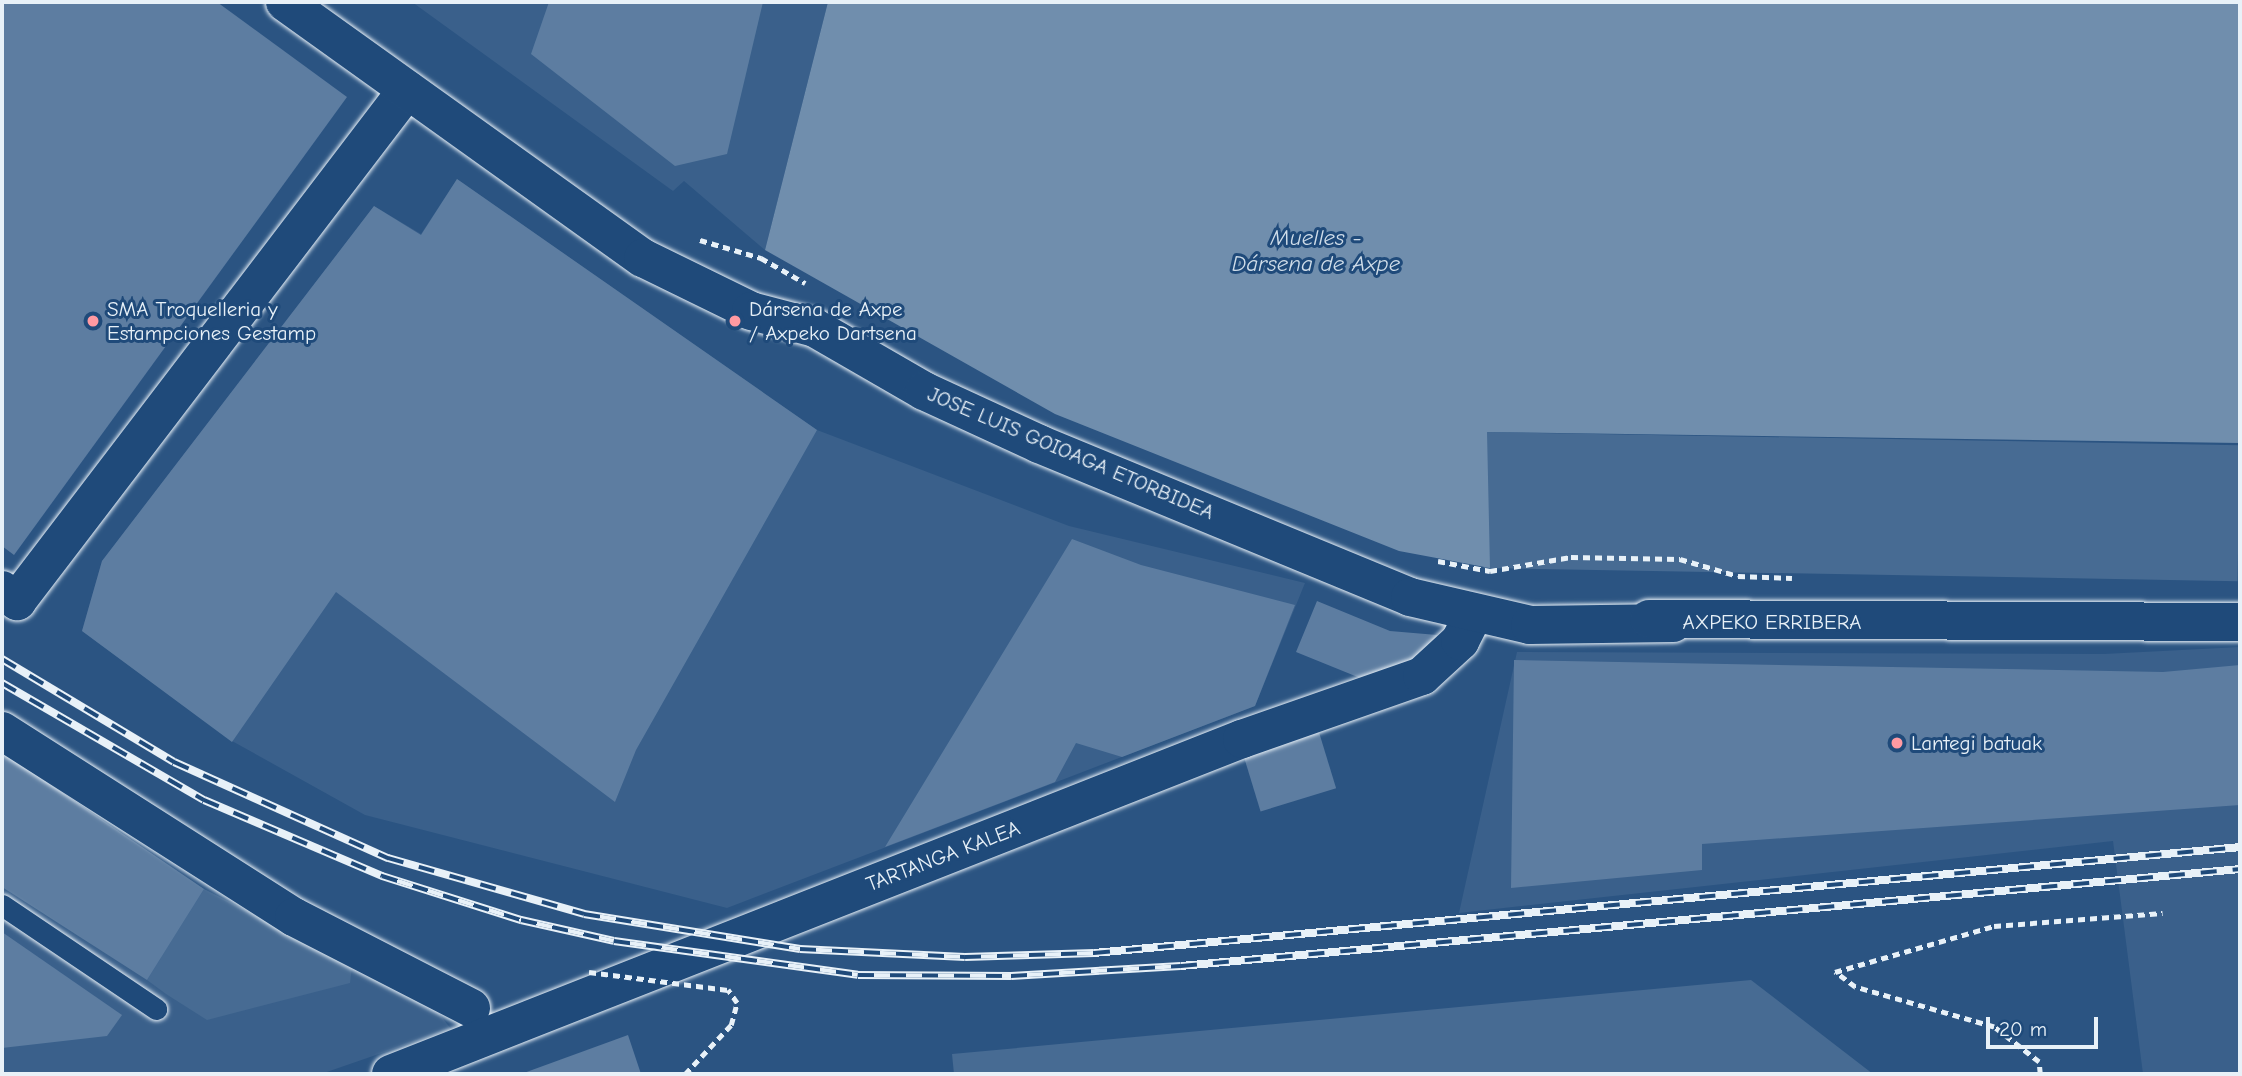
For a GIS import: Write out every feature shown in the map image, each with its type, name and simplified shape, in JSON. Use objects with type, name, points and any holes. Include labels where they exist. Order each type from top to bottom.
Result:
[{"type":"main road","name":"JOSE LUIS GOIOAGA ETORBIDEA","points":[[285,2],[596,229],[691,285],[751,311],[815,328],[924,391],[1039,444],[1310,552],[1349,575],[1474,614],[1530,625],[1673,623]]},
{"type":"main road","points":[[2,590],[17,601],[407,90]]},
{"type":"main road","name":"AXPEKO ERRIBERA","points":[[1310,552],[1673,623],[2240,622]]},
{"type":"main road","name":"TARTANGA KALEA","points":[[391,1074],[1242,739],[1422,676],[1460,641],[1474,614]]},
{"type":"main road","points":[[2,730],[294,917],[471,1008]]},
{"type":"lane","points":[[2,905],[156,1009]]},
{"type":"path","points":[[691,235],[761,258],[809,285]]},
{"type":"path","points":[[1424,558],[1490,571],[1571,557],[1680,559],[1738,576],[1808,579]]},
{"type":"path","points":[[2040,1074],[2039,1062],[1994,1027],[1855,987],[1835,972],[1994,926],[2162,913]]},
{"type":"path","points":[[589,972],[728,990],[737,1003],[731,1025],[685,1074]]},
{"type":"shaded area","points":[[412,2],[828,2],[765,250],[684,181],[673,191]]},
{"type":"shaded area","points":[[457,179],[817,430],[1069,526],[1305,583],[1255,706],[727,908],[365,815],[232,741],[82,631],[102,561],[374,206],[421,234]]},
{"type":"shaded area","points":[[1486,432],[2240,445],[2238,581],[1484,568]]},
{"type":"shaded area","points":[[2240,647],[2240,1074],[2143,1074],[2113,841],[1459,913],[1517,652],[2104,654]]},
{"type":"shaded area","points":[[2,752],[204,889],[430,1002],[451,1029],[321,1074],[2,1074]]},
{"type":"shaded area","points":[[204,889],[352,966],[350,983],[207,1020],[166,994],[147,980]]},
{"type":"shaded area","points":[[1751,980],[1873,1074],[954,1074],[952,1054]]},
{"type":"water","name":"Muelles - Dársena de Axpe","points":[[828,2],[2240,2],[2240,443],[1487,432],[1490,568],[1399,551],[1055,414],[765,250]]},
{"type":"building","name":"SMA Troquelleria y Estampciones Gestamp","points":[[2,2],[217,2],[347,97],[14,555],[2,546]]},
{"type":"building","points":[[549,2],[763,2],[727,154],[675,166],[531,54]]},
{"type":"building","points":[[457,179],[817,430],[636,750],[615,802],[336,592],[232,742],[82,631],[102,561],[374,206],[421,235]]},
{"type":"building","points":[[1072,539],[1141,565],[1295,605],[1255,706],[1122,757],[1076,743],[1055,782],[885,847]]},
{"type":"building","points":[[1317,601],[1390,631],[1437,635],[1433,654],[1370,682],[1296,652]]},
{"type":"building","name":"Lantegi batuak","points":[[1514,660],[2163,672],[2240,665],[2240,805],[1702,844],[1702,870],[1511,888]]},
{"type":"building","points":[[1318,729],[1336,788],[1261,811],[1242,752]]},
{"type":"building","points":[[2,752],[204,889],[147,980],[2,887]]},
{"type":"building","points":[[2,932],[122,1015],[107,1036],[2,1048]]},
{"type":"building","points":[[628,1035],[641,1074],[521,1074]]},
{"type":"railway","points":[[2,659],[174,762],[388,858],[584,914],[800,949],[965,957],[1094,953],[2240,847]]},
{"type":"railway","points":[[2,683],[204,800],[382,876],[521,920],[614,941],[858,975],[1011,976],[1181,966],[2240,869]]},
{"type":"place","name":"SMA Troquelleria y Estampciones Gestamp","points":[[93,321]]},
{"type":"place","name":"Dársena de Axpe / Axpeko Dartsena","points":[[735,321]]},
{"type":"place","name":"Lantegi batuak","points":[[1897,743]]}]
